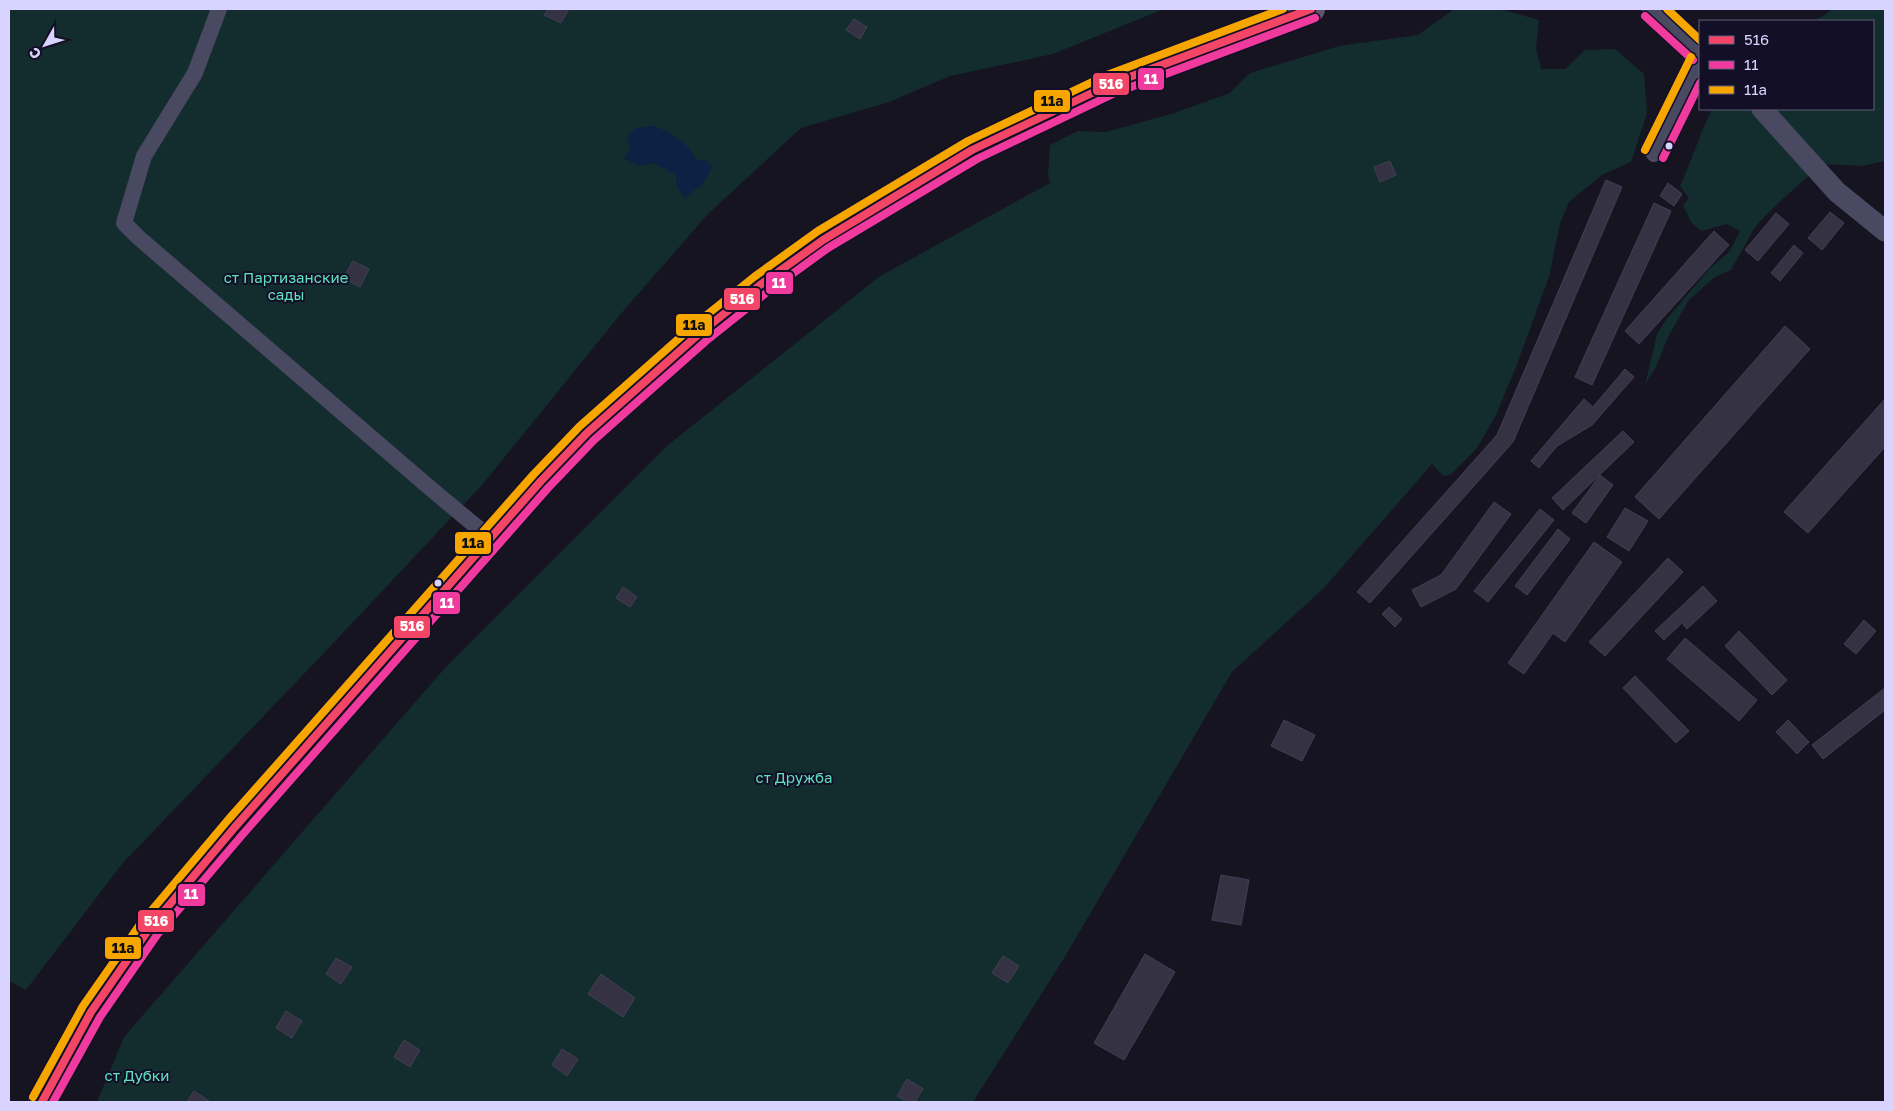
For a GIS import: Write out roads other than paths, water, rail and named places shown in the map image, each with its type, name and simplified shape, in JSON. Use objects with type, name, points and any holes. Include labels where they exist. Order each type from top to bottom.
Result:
[{"type":"highway","points":[[42,1102],[91,1012],[149,929],[235,827],[490,538],[587,433],[700,333],[760,285],[824,240],[972,150],[1111,84],[1311,9]]},
{"type":"street","points":[[219,9],[194,73],[144,156],[124,223],[139,238],[490,538]]},
{"type":"street","points":[[1652,9],[1699,52]]},
{"type":"street","points":[[1654,154],[1699,63]]},
{"type":"street","points":[[1763,110],[1837,192],[1885,231]]},
{"type":"water","points":[[655,126],[679,139],[688,147],[696,159],[707,161],[712,167],[703,184],[684,198],[677,186],[676,175],[654,163],[638,166],[624,158],[631,148],[627,137],[636,128]]},
{"type":"park label","name":"ст Партизанские сады","points":[[286,286]]},
{"type":"park label","name":"ст Дружба","points":[[794,777]]},
{"type":"park label","name":"ст Дубки","points":[[137,1075]]}]
